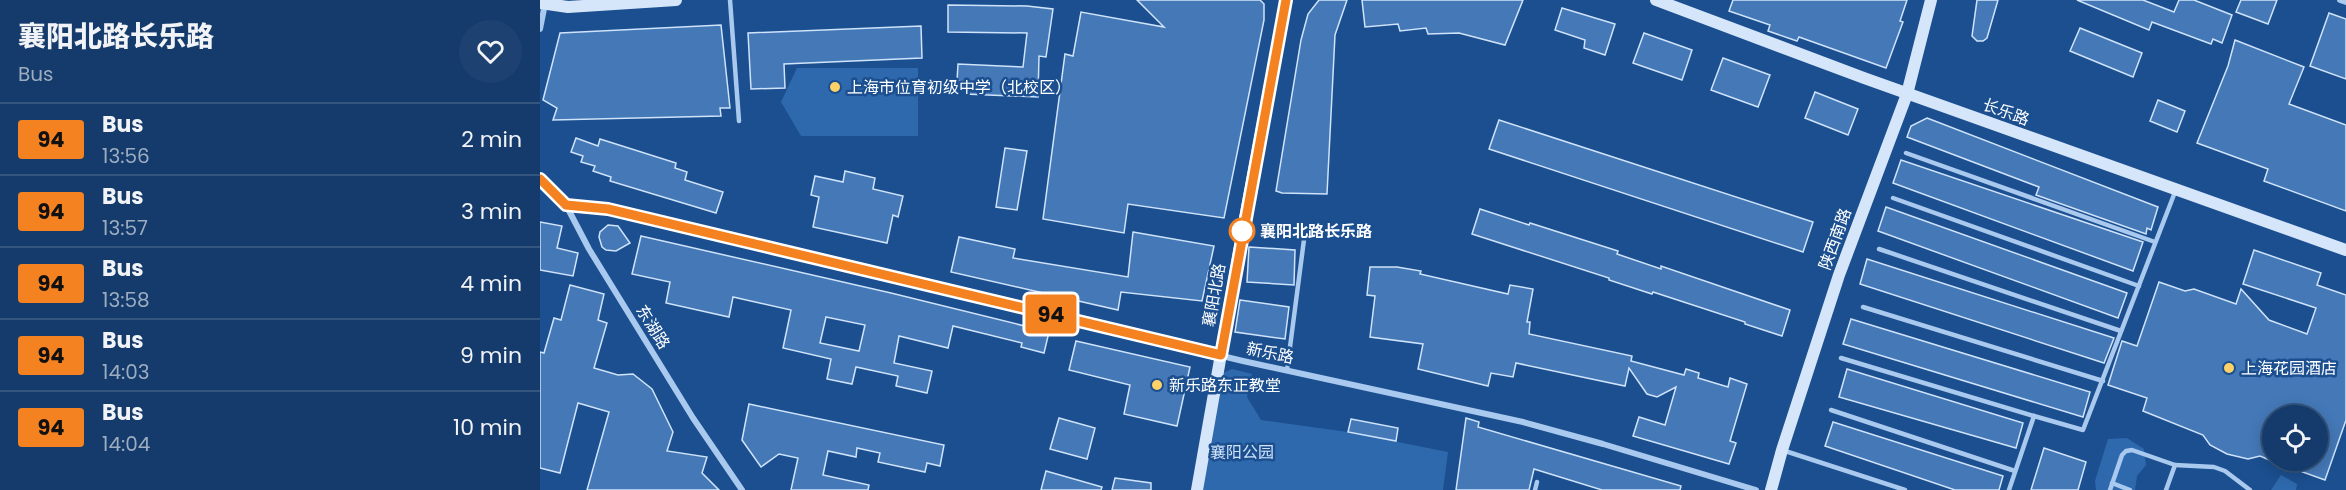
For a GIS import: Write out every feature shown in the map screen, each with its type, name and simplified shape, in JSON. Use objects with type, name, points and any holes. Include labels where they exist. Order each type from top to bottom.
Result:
[{"type":"street","points":[[540,29],[544,2],[568,7],[676,0]]},
{"type":"street","name":"襄阳北路","points":[[1197,490],[1286,0]]},
{"type":"street","name":"长乐路","points":[[1656,0],[1907,94],[2346,250]]},
{"type":"street","name":"陕西南路","points":[[1771,490],[1839,275],[1907,94],[1931,0]]},
{"type":"street","points":[[2340,0],[2346,2]]},
{"type":"street","name":"东湖路","points":[[540,179],[566,205],[589,249],[650,349],[742,490]]},
{"type":"street","name":"新乐路","points":[[566,205],[608,209],[1221,355],[1523,422],[1756,490]]},
{"type":"lane","points":[[730,0],[740,121]]},
{"type":"lane","points":[[1906,153],[2155,242]]},
{"type":"lane","points":[[1841,358],[2083,430],[2176,189]]},
{"type":"lane","points":[[1893,198],[2139,286]]},
{"type":"lane","points":[[1287,370],[1305,232]]},
{"type":"lane","points":[[1879,249],[2121,331]]},
{"type":"lane","points":[[1863,307],[2103,381]]},
{"type":"lane","points":[[1830,410],[2016,471]]},
{"type":"lane","points":[[2009,490],[2034,416]]},
{"type":"lane","points":[[1782,450],[1905,490]]},
{"type":"lane","points":[[2110,490],[2121,455],[2132,450],[2175,465],[2214,467],[2225,471],[2250,490]]},
{"type":"lane","points":[[2166,490],[2175,465]]},
{"type":"lane","points":[[1535,490],[1537,482]]},
{"type":"lane","points":[[2112,483],[2130,490]]},
{"type":"green space","points":[[797,68],[918,68],[918,136],[801,136],[781,102]]},
{"type":"green space","name":"襄阳公园","points":[[1232,369],[1252,374],[1247,397],[1261,420],[1348,432],[1448,452],[1443,490],[1198,490],[1221,374]]},
{"type":"green space","points":[[2127,438],[2144,449],[2146,465],[2137,476],[2135,490],[2096,490],[2095,481],[2108,439]]},
{"type":"green space","points":[[2281,475],[2297,484],[2296,490],[2271,490]]},
{"type":"building","points":[[1137,0],[1260,0],[1264,4],[1264,20],[1224,218],[1128,204],[1124,233],[1043,219],[1065,54],[1073,56],[1081,12],[1164,27]]},
{"type":"building","points":[[1319,0],[1347,0],[1335,35],[1327,194],[1282,193],[1276,191],[1301,40],[1308,14]]},
{"type":"building","points":[[1362,0],[1523,0],[1505,45],[1459,33],[1428,34],[1426,28],[1400,31],[1398,24],[1365,27]]},
{"type":"building","points":[[1733,0],[1907,0],[1900,21],[1903,22],[1886,68],[1799,37],[1797,41],[1768,31],[1770,25],[1729,11]]},
{"type":"building","points":[[1977,0],[1998,0],[1987,38],[1983,41],[1977,41],[1972,36]]},
{"type":"building","points":[[2077,0],[2143,0],[2174,12],[2179,0],[2194,0],[2232,15],[2222,43],[2213,39],[2211,44],[2152,22],[2149,30]]},
{"type":"building","points":[[2241,0],[2277,0],[2268,24],[2236,12]]},
{"type":"building","points":[[948,5],[1027,6],[1053,9],[1046,57],[1039,56],[1038,97],[965,94],[965,81],[957,81],[958,64],[1023,67],[1027,33],[948,32]]},
{"type":"building","points":[[1562,8],[1615,24],[1605,55],[1584,48],[1585,40],[1555,30]]},
{"type":"building","points":[[2329,13],[2346,19],[2346,79],[2310,66]]},
{"type":"building","points":[[721,25],[730,108],[720,108],[721,116],[553,120],[557,108],[543,100],[560,33]]},
{"type":"building","points":[[921,26],[922,58],[784,64],[785,88],[751,89],[748,33]]},
{"type":"building","points":[[2080,28],[2142,53],[2133,77],[2070,51]]},
{"type":"building","points":[[1644,33],[1692,50],[1682,80],[1633,63]]},
{"type":"building","points":[[2235,40],[2304,67],[2289,104],[2346,125],[2346,211],[2264,181],[2268,169],[2197,143],[2228,66]]},
{"type":"building","points":[[1723,58],[1770,75],[1758,107],[1711,90]]},
{"type":"building","points":[[1815,92],[1858,109],[1848,135],[1805,118]]},
{"type":"building","points":[[2158,100],[2185,111],[2177,132],[2150,121]]},
{"type":"building","points":[[1927,118],[2158,207],[2151,230],[2147,228],[2146,234],[2036,195],[2039,187],[1907,137],[1911,126]]},
{"type":"building","points":[[1499,120],[1813,222],[1803,252],[1489,149]]},
{"type":"building","points":[[576,138],[598,146],[600,139],[676,163],[675,168],[687,172],[685,180],[723,192],[716,213],[610,181],[611,177],[593,171],[595,166],[581,162],[583,156],[571,152]]},
{"type":"building","points":[[1005,148],[1027,151],[1017,210],[996,207]]},
{"type":"building","points":[[1901,160],[2143,242],[2133,271],[1893,183]]},
{"type":"building","points":[[845,171],[875,178],[873,189],[903,196],[898,217],[893,215],[887,243],[813,227],[819,197],[811,195],[815,176],[843,182]]},
{"type":"building","points":[[1886,207],[2127,293],[2118,318],[1878,231]]},
{"type":"building","points":[[1480,209],[1618,251],[1617,254],[1661,269],[1661,266],[1790,310],[1782,336],[1472,234]]},
{"type":"building","points":[[540,222],[562,226],[557,248],[578,253],[573,276],[540,270]]},
{"type":"building","points":[[608,225],[618,226],[630,243],[616,251],[602,247],[600,232]]},
{"type":"building","points":[[1133,232],[1214,246],[1202,301],[1121,292],[1118,310],[951,272],[959,237],[1015,249],[1013,258],[1128,277]]},
{"type":"building","points":[[641,236],[1049,332],[1044,353],[1021,347],[1022,343],[953,326],[948,348],[899,336],[894,363],[932,371],[927,393],[896,386],[898,376],[856,367],[852,384],[827,379],[831,359],[783,348],[791,310],[733,297],[729,317],[666,303],[670,282],[632,274]],"holes":[[[826,317],[865,325],[859,351],[820,343]]]},
{"type":"building","points":[[1249,247],[1295,250],[1294,285],[1247,282]]},
{"type":"building","points":[[2254,250],[2321,273],[2317,285],[2346,295],[2346,420],[2325,480],[2300,471],[2328,471],[2328,405],[2262,405],[2262,457],[2248,459],[2227,454],[2210,445],[2203,435],[2143,411],[2147,398],[2108,385],[2122,341],[2137,346],[2159,282],[2185,291],[2194,289],[2236,304],[2241,289],[2269,320],[2307,334],[2316,308],[2243,284]]},
{"type":"building","points":[[1867,259],[2114,338],[2104,363],[1860,284]]},
{"type":"building","points":[[1370,267],[1397,267],[1421,271],[1420,274],[1508,294],[1510,285],[1533,289],[1527,322],[1530,322],[1529,334],[1632,356],[1631,361],[1684,375],[1686,369],[1699,373],[1698,378],[1728,387],[1730,378],[1747,384],[1730,441],[1736,443],[1729,464],[1633,436],[1639,417],[1665,425],[1676,387],[1657,397],[1647,394],[1629,368],[1625,386],[1516,363],[1513,377],[1491,373],[1488,386],[1418,369],[1423,344],[1370,337],[1375,296],[1367,295]]},
{"type":"building","points":[[570,285],[604,294],[598,320],[607,323],[594,368],[618,375],[633,374],[652,389],[673,432],[667,451],[707,457],[702,473],[719,490],[587,490],[609,412],[578,403],[560,473],[540,468],[540,352],[544,353],[554,318],[561,320]]},
{"type":"building","points":[[1240,300],[1289,307],[1285,339],[1235,332]]},
{"type":"building","points":[[1851,319],[2090,392],[2083,417],[1843,344]]},
{"type":"building","name":"新乐路东正教堂","points":[[1076,341],[1190,367],[1177,426],[1124,414],[1130,385],[1069,370]]},
{"type":"building","points":[[1847,369],[2023,423],[2016,448],[1839,397]]},
{"type":"building","points":[[749,404],[944,445],[940,466],[927,463],[925,472],[878,462],[880,453],[857,448],[856,457],[828,451],[823,475],[869,485],[868,490],[791,490],[798,458],[779,454],[761,467],[742,440]]},
{"type":"building","points":[[1059,418],[1095,428],[1087,459],[1050,449]]},
{"type":"building","points":[[1466,418],[1479,422],[1478,427],[1681,486],[1680,490],[1602,490],[1534,469],[1529,490],[1456,490]]},
{"type":"building","points":[[1351,419],[1398,428],[1396,441],[1348,432]]},
{"type":"building","points":[[1833,422],[2003,476],[1999,490],[1955,490],[1825,446]]},
{"type":"building","points":[[2044,448],[2086,462],[2078,490],[2031,490]]},
{"type":"building","points":[[1046,471],[1102,487],[1101,490],[1041,490]]},
{"type":"building","points":[[1115,478],[1151,483],[1151,490],[1112,490]]},
{"type":"bus line","name":"94","points":[[540,179],[566,205],[608,209],[1221,355],[1286,0]]},
{"type":"place","name":"上海市位育初级中学（北校区）","points":[[835,87]]},
{"type":"place","name":"襄阳北路长乐路","points":[[1242,231]]},
{"type":"place","name":"上海花园酒店","points":[[2229,368]]},
{"type":"place","name":"新乐路东正教堂","points":[[1157,385]]}]
